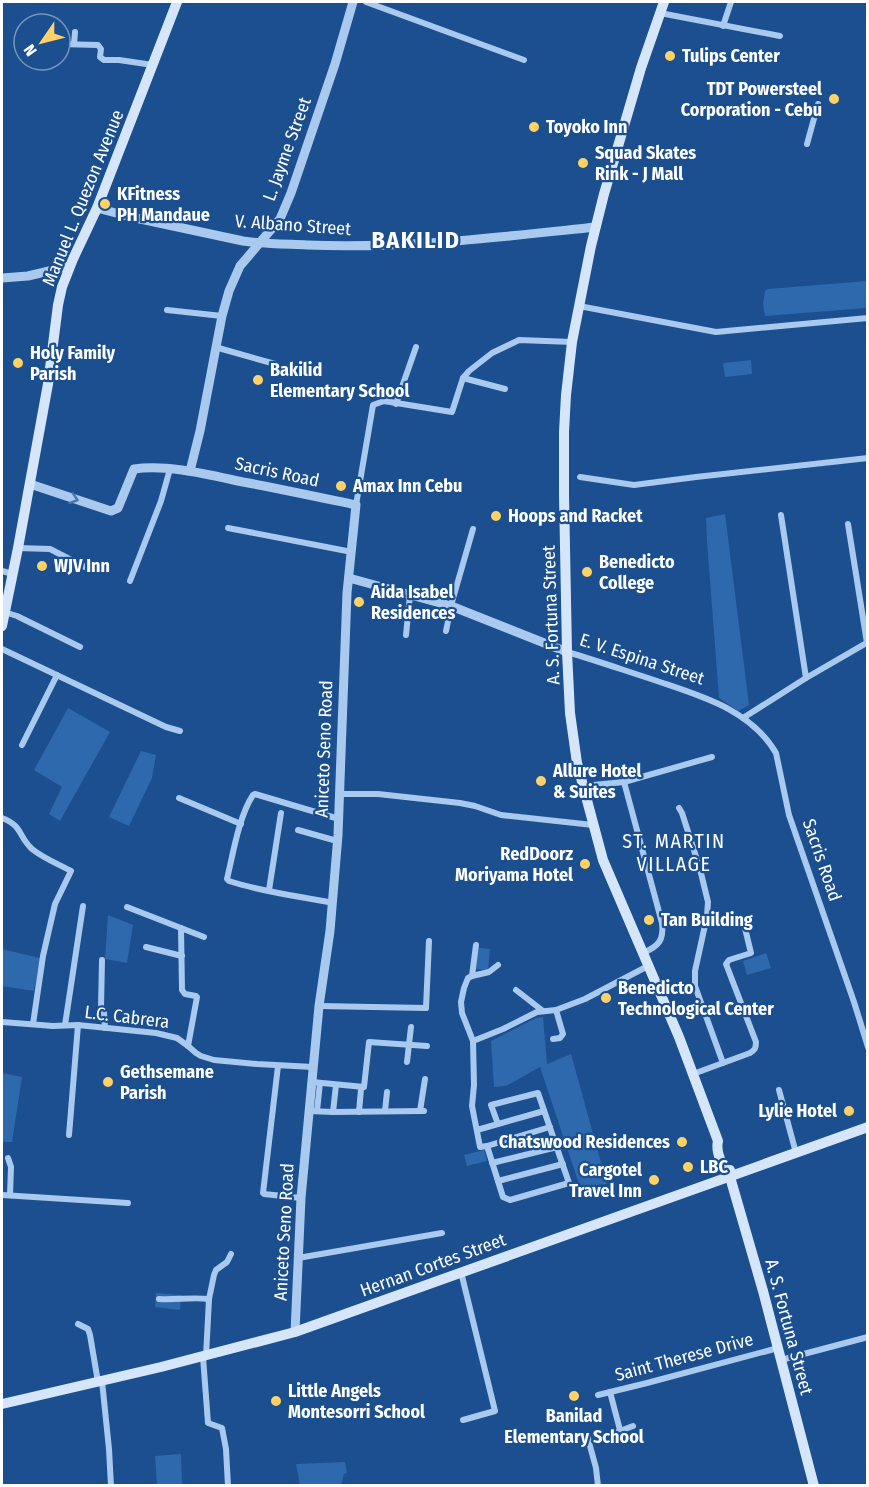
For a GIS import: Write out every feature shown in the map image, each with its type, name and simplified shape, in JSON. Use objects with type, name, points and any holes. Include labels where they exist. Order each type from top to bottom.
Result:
[{"type":"main road","name":"Manuel L. Quezon Avenue","points":[[2,626],[30,484],[62,287],[97,208],[177,2]]},
{"type":"main road","name":"A. S. Fortuna Street","points":[[664,2],[622,133],[596,228],[572,342],[564,432],[567,652],[572,732],[582,786],[603,860],[693,1074],[718,1142],[723,1145],[814,1485]]},
{"type":"main road","name":"Hernan Cortes Street","points":[[2,1404],[100,1382],[295,1332],[867,1127]]},
{"type":"street","name":"L. Jayme Street","points":[[190,471],[201,431],[215,348],[229,291],[240,266],[280,219],[335,64],[353,2]]},
{"type":"street","points":[[366,2],[524,60]]},
{"type":"street","points":[[723,26],[731,2]]},
{"type":"street","points":[[660,13],[780,36]]},
{"type":"street","points":[[75,33],[74,44],[98,45],[101,49],[100,57],[104,60],[153,65]]},
{"type":"street","points":[[807,144],[818,104]]},
{"type":"street","name":"V. Albano Street","points":[[97,208],[243,241],[346,247],[389,246],[596,228]]},
{"type":"street","points":[[2,278],[28,276],[70,266]]},
{"type":"street","points":[[579,306],[716,332],[867,318]]},
{"type":"street","points":[[167,310],[222,316]]},
{"type":"street","points":[[505,389],[463,378],[492,353],[515,340],[572,342]]},
{"type":"street","points":[[396,404],[416,347]]},
{"type":"street","points":[[215,348],[275,363]]},
{"type":"street","name":"Aniceto Seno Road","points":[[295,1332],[300,1198],[316,1082],[313,1067],[333,903],[339,819],[347,593],[356,505],[372,408],[373,405],[384,401],[452,412],[463,378]]},
{"type":"street","points":[[580,477],[634,485],[867,458]]},
{"type":"street","name":"Sacris Road","points":[[30,484],[111,511],[118,508],[134,469],[170,469],[190,471],[356,505]]},
{"type":"street","points":[[130,581],[161,501],[170,469]]},
{"type":"street","points":[[781,515],[806,678]]},
{"type":"street","points":[[743,718],[867,643],[848,524]]},
{"type":"street","points":[[228,528],[352,552]]},
{"type":"street","points":[[446,631],[473,529]]},
{"type":"street","points":[[18,548],[50,549],[87,568]]},
{"type":"street","points":[[2,571],[13,574]]},
{"type":"street","name":"E. V. Espina Street","points":[[350,578],[451,606],[567,652],[605,663],[720,704]]},
{"type":"street","points":[[406,635],[410,595]]},
{"type":"street","points":[[3,612],[17,616],[80,647]]},
{"type":"street","points":[[2,649],[166,727],[180,731]]},
{"type":"street","points":[[22,745],[57,675]]},
{"type":"street","name":"Sacris Road","points":[[720,704],[743,718],[767,740],[776,753],[789,815],[854,1002],[867,1047]]},
{"type":"street","points":[[582,786],[624,782],[712,757]]},
{"type":"street","points":[[624,782],[662,922],[662,936],[659,943],[643,953]]},
{"type":"street","points":[[333,903],[249,888],[227,879],[241,824],[251,796],[255,794],[339,819]]},
{"type":"street","points":[[340,794],[378,794],[460,803],[501,814],[593,825]]},
{"type":"street","points":[[179,798],[241,824]]},
{"type":"street","points":[[679,808],[708,902],[695,971],[695,986],[723,1063]]},
{"type":"street","points":[[269,890],[281,813]]},
{"type":"street","points":[[2,818],[18,827],[26,843],[32,849],[71,871],[55,904],[43,956],[33,1024]]},
{"type":"street","points":[[298,830],[337,841]]},
{"type":"street","points":[[65,1025],[83,906]]},
{"type":"street","points":[[127,907],[204,937]]},
{"type":"street","points":[[693,1074],[750,1053],[756,1046],[726,964],[729,960],[751,953],[743,920]]},
{"type":"street","points":[[181,928],[182,990],[185,994],[197,997],[188,1046]]},
{"type":"street","points":[[319,1006],[426,1008],[429,940]]},
{"type":"street","points":[[472,976],[476,945]]},
{"type":"street","points":[[146,947],[182,956]]},
{"type":"street","points":[[102,960],[101,1008],[104,1013],[105,1028]]},
{"type":"street","points":[[498,965],[489,972],[468,978],[461,1002],[462,1013],[472,1041],[474,1085],[472,1106],[480,1147],[550,1127]]},
{"type":"street","points":[[472,1041],[537,1012],[556,1010],[585,999],[648,966]]},
{"type":"street","points":[[516,990],[543,1011]]},
{"type":"street","points":[[553,1039],[560,1038],[563,1034],[556,1010]]},
{"type":"street","name":"L.C. Cabrera","points":[[2,1022],[78,1025],[156,1033],[177,1038],[201,1056],[214,1060],[313,1067]]},
{"type":"street","points":[[69,1135],[78,1025]]},
{"type":"street","points":[[407,1062],[411,1027]]},
{"type":"street","points":[[316,1082],[364,1087],[369,1042],[427,1046]]},
{"type":"street","points":[[278,1066],[263,1193],[300,1198]]},
{"type":"street","points":[[313,1111],[422,1111],[425,1079]]},
{"type":"street","points":[[333,1112],[336,1085]]},
{"type":"street","points":[[359,1112],[361,1089]]},
{"type":"street","points":[[779,1090],[796,1153]]},
{"type":"street","points":[[385,1111],[387,1092]]},
{"type":"street","points":[[487,1146],[503,1197],[510,1200],[569,1183],[538,1093],[491,1105],[498,1124]]},
{"type":"street","points":[[477,1130],[544,1111]]},
{"type":"street","points":[[492,1163],[557,1147]]},
{"type":"street","points":[[8,1158],[11,1167],[10,1195]]},
{"type":"street","points":[[498,1181],[563,1164]]},
{"type":"street","points":[[2,1195],[128,1203]]},
{"type":"street","points":[[298,1258],[442,1233]]},
{"type":"street","points":[[228,1485],[222,1428],[208,1423],[204,1356],[209,1299],[215,1271],[227,1263],[231,1254]]},
{"type":"street","points":[[461,1272],[495,1411],[463,1420]]},
{"type":"street","points":[[159,1299],[209,1299]]},
{"type":"street","points":[[78,1324],[88,1329],[100,1382],[109,1449],[111,1485]]},
{"type":"street","points":[[781,1360],[867,1337]]},
{"type":"street","name":"Saint Therese Drive","points":[[598,1395],[778,1348]]},
{"type":"street","points":[[610,1392],[620,1430]]},
{"type":"street","points":[[602,1438],[633,1426]]},
{"type":"street","points":[[574,1437],[587,1435],[598,1485]]},
{"type":"shaded area","points":[[867,281],[867,308],[765,316],[763,304],[765,291],[768,289]]},
{"type":"shaded area","points":[[751,360],[752,374],[725,377],[723,363]]},
{"type":"shaded area","points":[[725,514],[749,705],[738,711],[719,698],[707,541],[706,518]]},
{"type":"shaded area","points":[[68,708],[110,732],[60,821],[49,814],[62,787],[34,770]]},
{"type":"shaded area","points":[[141,751],[156,755],[152,778],[129,826],[109,817]]},
{"type":"shaded area","points":[[108,915],[133,925],[127,963],[105,959]]},
{"type":"shaded area","points":[[479,948],[490,949],[488,970],[476,969]]},
{"type":"shaded area","points":[[2,949],[40,958],[34,991],[2,986]]},
{"type":"shaded area","points":[[766,953],[771,968],[747,975],[743,961]]},
{"type":"shaded area","points":[[543,1017],[547,1064],[571,1054],[607,1184],[580,1187],[540,1067],[506,1086],[494,1087],[491,1041],[536,1018]]},
{"type":"shaded area","points":[[2,1073],[22,1077],[12,1142],[2,1142]]},
{"type":"shaded area","points":[[484,1150],[487,1161],[467,1166],[464,1155]]},
{"type":"shaded area","points":[[156,1293],[181,1295],[180,1310],[155,1307]]},
{"type":"shaded area","points":[[181,1454],[182,1485],[157,1485],[155,1456]]},
{"type":"shaded area","points":[[345,1462],[347,1473],[344,1474],[341,1485],[300,1485],[296,1464]]},
{"type":"place","name":"Tulips Center","points":[[670,56]]},
{"type":"place","name":"TDT Powersteel Corporation - Cebu","points":[[834,99]]},
{"type":"place","name":"Toyoko Inn","points":[[534,127]]},
{"type":"place","name":"Squad Skates Rink - J Mall","points":[[583,163]]},
{"type":"place","name":"KFitness PH Mandaue","points":[[105,204]]},
{"type":"place","name":"Holy Family Parish","points":[[18,363]]},
{"type":"place","name":"Bakilid Elementary School","points":[[258,380]]},
{"type":"place","name":"Amax Inn Cebu","points":[[341,486]]},
{"type":"place","name":"Hoops and Racket","points":[[496,516]]},
{"type":"place","name":"WJV Inn","points":[[42,566]]},
{"type":"place","name":"Benedicto College","points":[[587,572]]},
{"type":"place","name":"Aida Isabel Residences","points":[[359,602]]},
{"type":"place","name":"Allure Hotel & Suites","points":[[541,781]]},
{"type":"place","name":"RedDoorz Moriyama Hotel","points":[[585,864]]},
{"type":"place","name":"Tan Building","points":[[649,920]]},
{"type":"place","name":"Benedicto Technological Center","points":[[606,998]]},
{"type":"place","name":"Gethsemane Parish","points":[[108,1082]]},
{"type":"place","name":"Lylie Hotel","points":[[849,1111]]},
{"type":"place","name":"Chatswood Residences","points":[[682,1142]]},
{"type":"place","name":"LBC","points":[[688,1167]]},
{"type":"place","name":"Cargotel Travel Inn","points":[[654,1180]]},
{"type":"place","name":"Banilad Elementary School","points":[[574,1396]]},
{"type":"place","name":"Little Angels Montesorri School","points":[[276,1401]]},
{"type":"district","name":"BAKILID","points":[[416,240]]},
{"type":"district","name":"ST. MARTIN VILLAGE","points":[[674,852]]}]
